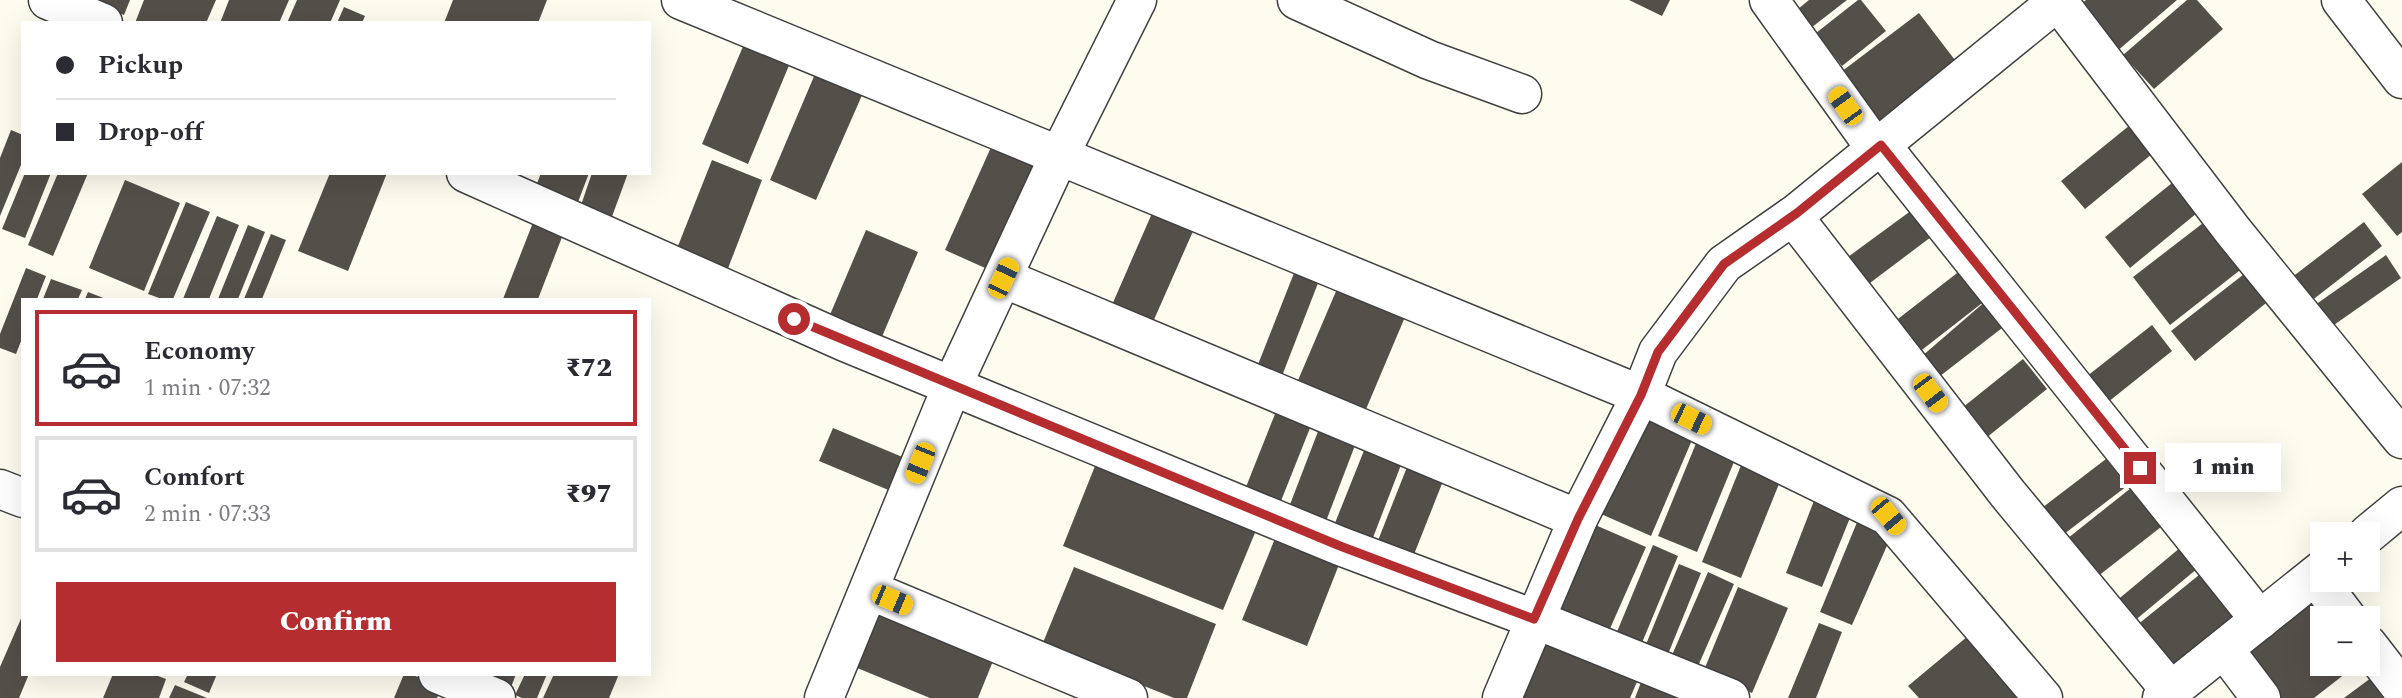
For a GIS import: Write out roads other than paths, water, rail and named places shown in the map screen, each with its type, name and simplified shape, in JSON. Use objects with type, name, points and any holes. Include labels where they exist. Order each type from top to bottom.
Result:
[{"type":"street","points":[[48,0],[98,21]]},
{"type":"street","points":[[681,0],[1641,395],[1888,516],[2043,698]]},
{"type":"street","points":[[824,698],[952,386],[1059,156],[1137,0]]},
{"type":"street","points":[[1297,0],[1429,60],[1522,94]]},
{"type":"street","points":[[1769,0],[1879,147],[2260,620]]},
{"type":"street","points":[[1502,698],[1578,519],[1641,395],[1658,352],[1724,264],[1793,216],[2058,0],[2233,231],[2402,439]]},
{"type":"street","points":[[2342,0],[2402,79]]},
{"type":"street","points":[[470,175],[845,342],[1340,546],[1534,619],[1730,698]]},
{"type":"street","points":[[1793,216],[2166,695],[2310,579]]},
{"type":"street","points":[[1003,278],[1578,519]]},
{"type":"street","points":[[0,489],[21,497]]},
{"type":"street","points":[[2380,525],[2401,509]]},
{"type":"street","points":[[869,590],[1128,698]]},
{"type":"street","points":[[2224,649],[2261,698]]},
{"type":"street","points":[[2380,661],[2402,689]]},
{"type":"street","points":[[443,676],[495,698]]}]
